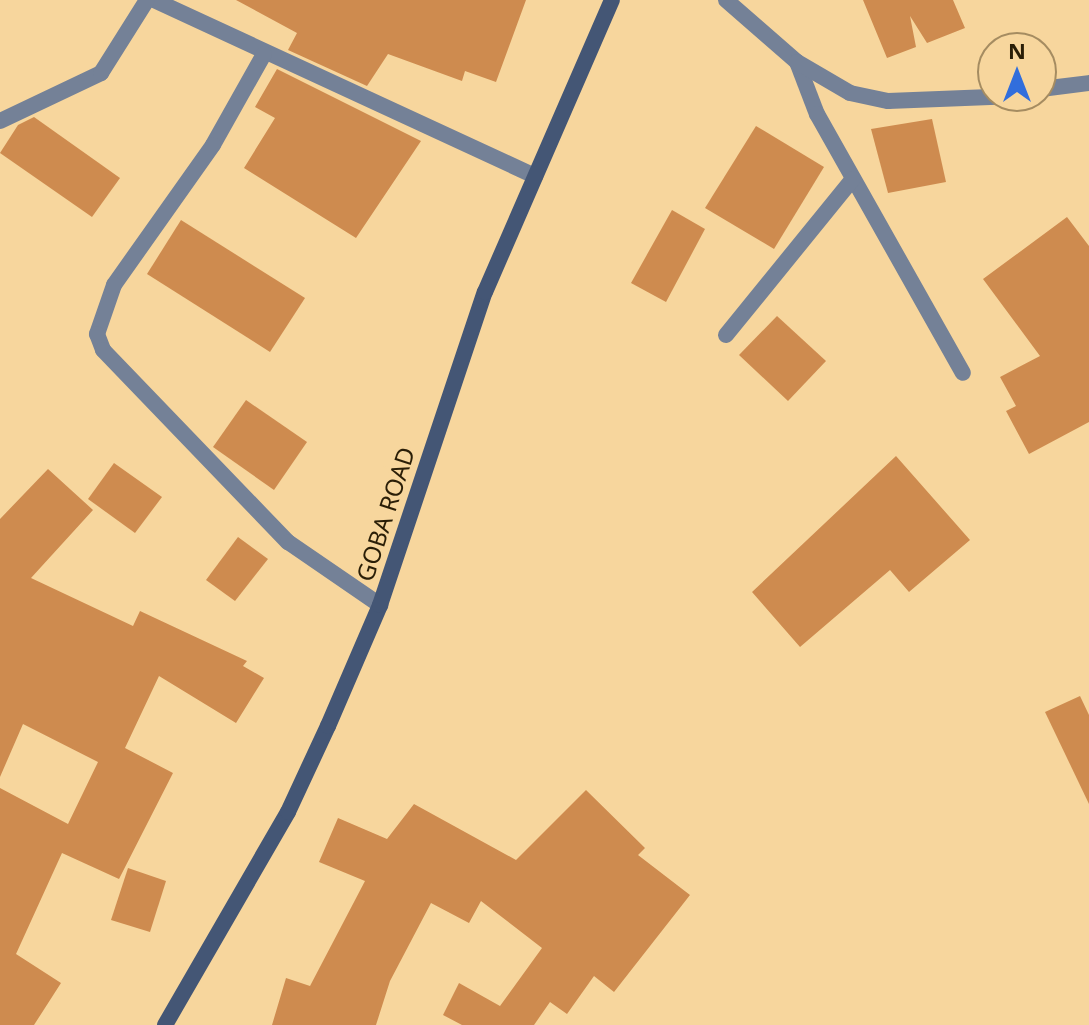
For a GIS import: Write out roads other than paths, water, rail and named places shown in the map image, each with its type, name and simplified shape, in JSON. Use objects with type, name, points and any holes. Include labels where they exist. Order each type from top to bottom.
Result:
[{"type":"main road","name":"GOBA ROAD","points":[[165,1025],[288,812],[380,605],[485,292],[612,0]]},
{"type":"street","points":[[0,121],[101,73],[147,0]]},
{"type":"street","points":[[154,0],[264,54],[334,78],[535,176]]},
{"type":"street","points":[[726,0],[797,62],[850,93],[888,101],[977,98]]},
{"type":"street","points":[[264,54],[213,145],[114,285],[97,334],[103,350],[288,542],[380,605]]},
{"type":"street","points":[[797,62],[853,179],[901,251],[963,373]]},
{"type":"street","points":[[1057,87],[1089,83]]},
{"type":"street","points":[[726,335],[853,179]]}]
